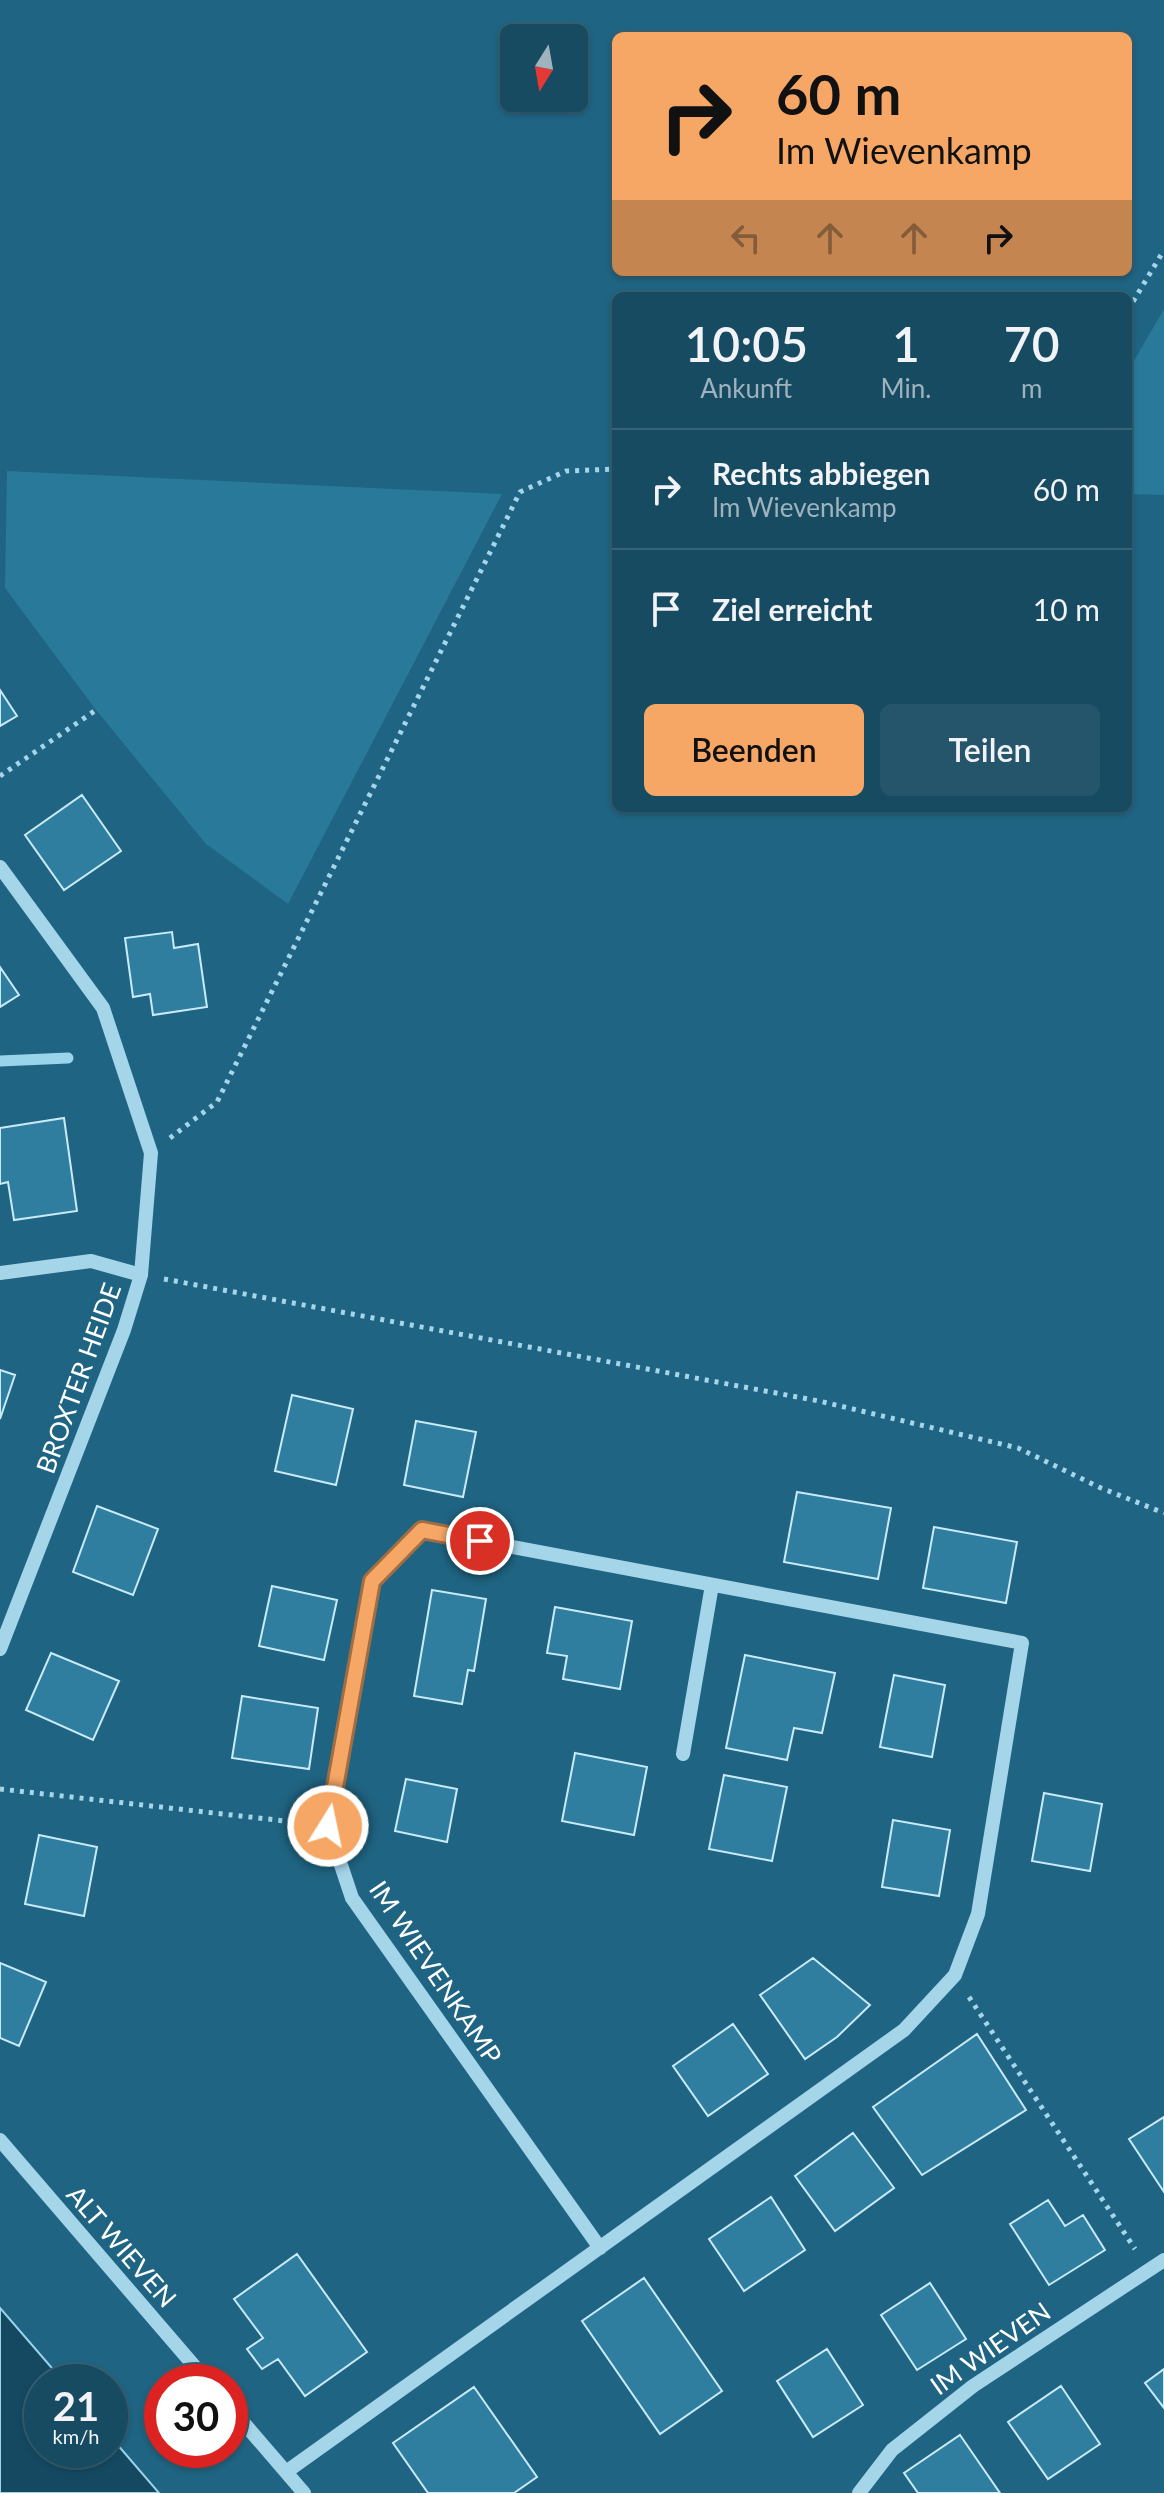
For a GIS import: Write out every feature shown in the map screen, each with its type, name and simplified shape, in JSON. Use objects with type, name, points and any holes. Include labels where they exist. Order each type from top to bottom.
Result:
[{"type":"street","name":"BROXTER HEIDE","points":[[0,867],[103,1008],[151,1153],[141,1275],[124,1330],[0,1649]]},
{"type":"street","points":[[0,1273],[91,1261],[141,1275]]},
{"type":"street","name":"IM WIEVENKAMP","points":[[286,2472],[600,2248],[904,2030],[955,1975],[978,1914],[1022,1643],[422,1530],[372,1581],[328,1826],[352,1898],[600,2248]]},
{"type":"street","points":[[683,1754],[712,1585]]},
{"type":"street","name":"ALT WIEVEN","points":[[0,2140],[193,2364]]},
{"type":"street","name":"IM WIEVEN","points":[[863,2491],[892,2450],[973,2386],[1164,2260]]},
{"type":"street","points":[[248,2428],[304,2493]]},
{"type":"path","points":[[1132,303],[1164,250]]},
{"type":"path","points":[[151,1153],[217,1102],[520,492],[566,471],[612,469]]},
{"type":"path","points":[[0,776],[96,710]]},
{"type":"path","points":[[141,1275],[819,1401],[1018,1448],[1101,1488],[1164,1513]]},
{"type":"path","points":[[0,1789],[328,1826]]},
{"type":"path","points":[[955,1975],[1149,2270]]},
{"type":"shaded area","points":[[1164,309],[1164,495],[1132,494],[1132,364]]},
{"type":"shaded area","points":[[7,471],[502,494],[288,904],[206,844],[96,710],[5,588]]},
{"type":"shaded area","points":[[0,2308],[48,2364],[24,2364],[24,2468],[128,2468],[128,2457],[159,2493],[0,2493]]},
{"type":"building","points":[[0,690],[17,716],[0,726]]},
{"type":"building","points":[[82,795],[121,851],[64,890],[25,835]]},
{"type":"building","points":[[172,932],[174,948],[198,944],[207,1007],[153,1015],[150,994],[133,997],[125,938]]},
{"type":"building","points":[[0,967],[19,995],[0,1007]]},
{"type":"building","points":[[64,1118],[77,1211],[14,1220],[8,1182],[0,1184],[0,1128]]},
{"type":"building","points":[[0,1370],[15,1375],[0,1419]]},
{"type":"building","points":[[292,1395],[353,1409],[336,1485],[275,1471]]},
{"type":"building","points":[[416,1421],[476,1432],[463,1497],[404,1485]]},
{"type":"building","points":[[797,1492],[891,1508],[878,1579],[784,1562]]},
{"type":"building","points":[[97,1506],[158,1529],[133,1595],[73,1572]]},
{"type":"building","points":[[934,1527],[1017,1542],[1006,1603],[923,1588]]},
{"type":"building","points":[[272,1586],[337,1600],[324,1660],[259,1646]]},
{"type":"building","points":[[432,1590],[486,1599],[474,1671],[468,1670],[462,1704],[414,1696]]},
{"type":"building","points":[[555,1607],[632,1621],[620,1689],[563,1679],[567,1656],[547,1653]]},
{"type":"building","points":[[51,1653],[119,1681],[93,1740],[26,1710]]},
{"type":"building","points":[[745,1655],[835,1673],[822,1733],[794,1728],[787,1760],[726,1748]]},
{"type":"building","points":[[894,1675],[945,1685],[932,1757],[880,1747]]},
{"type":"building","points":[[242,1696],[318,1708],[309,1769],[232,1758]]},
{"type":"building","points":[[575,1753],[647,1767],[634,1835],[562,1821]]},
{"type":"building","points":[[724,1775],[787,1787],[772,1861],[709,1849]]},
{"type":"building","points":[[406,1779],[457,1789],[447,1842],[395,1831]]},
{"type":"building","points":[[1044,1793],[1102,1804],[1090,1871],[1032,1861]]},
{"type":"building","points":[[893,1820],[950,1830],[939,1896],[882,1887]]},
{"type":"building","points":[[39,1835],[97,1847],[84,1916],[25,1904]]},
{"type":"building","points":[[813,1958],[870,2005],[837,2037],[805,2059],[760,1995]]},
{"type":"building","points":[[0,1963],[46,1982],[19,2046],[0,2038]]},
{"type":"building","points":[[733,2024],[768,2074],[708,2116],[673,2066]]},
{"type":"building","points":[[977,2034],[1026,2110],[922,2175],[873,2107]]},
{"type":"building","points":[[1164,2117],[1164,2192],[1129,2139]]},
{"type":"building","points":[[853,2133],[894,2188],[835,2231],[795,2176]]},
{"type":"building","points":[[771,2197],[805,2250],[744,2291],[709,2239]]},
{"type":"building","points":[[1048,2200],[1065,2226],[1083,2215],[1105,2250],[1049,2285],[1010,2224]]},
{"type":"building","points":[[297,2254],[367,2352],[305,2396],[278,2359],[262,2369],[247,2349],[263,2338],[234,2299]]},
{"type":"building","points":[[644,2278],[722,2391],[660,2434],[582,2321]]},
{"type":"building","points":[[930,2283],[966,2339],[917,2370],[881,2315]]},
{"type":"building","points":[[827,2349],[863,2405],[813,2437],[777,2381]]},
{"type":"building","points":[[1164,2369],[1164,2408],[1145,2383]]},
{"type":"building","points":[[1061,2386],[1100,2444],[1048,2479],[1008,2422]]},
{"type":"building","points":[[474,2387],[537,2477],[514,2493],[428,2493],[393,2443]]},
{"type":"building","points":[[960,2435],[1000,2493],[918,2493],[904,2473]]},
{"type":"waterway","points":[[0,1061],[68,1058]]},
{"type":"route","points":[[328,1826],[372,1581],[422,1530],[480,1541]]}]
